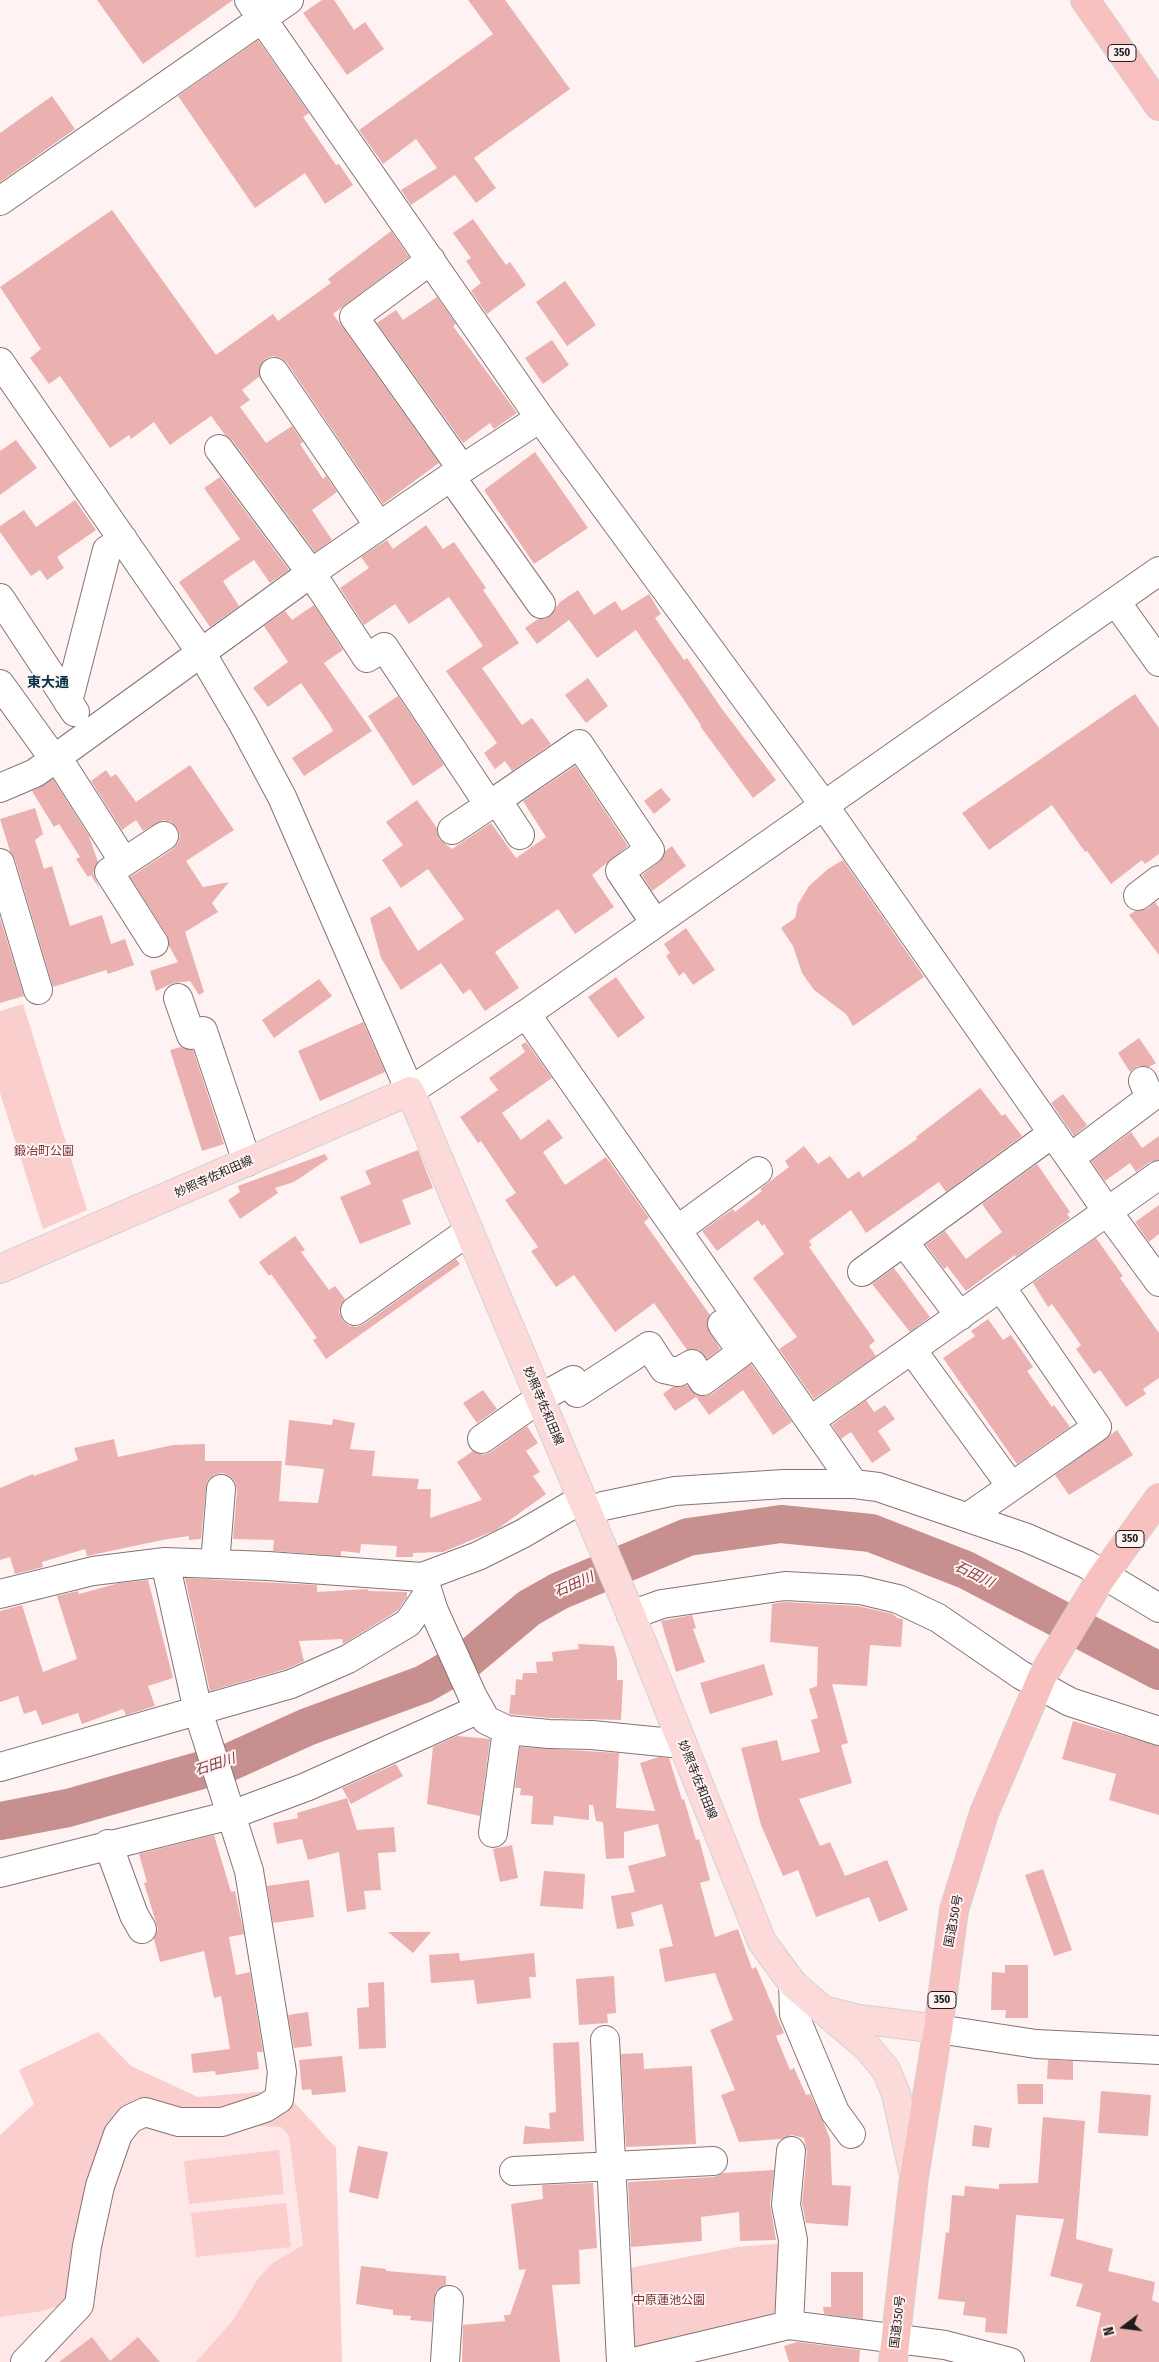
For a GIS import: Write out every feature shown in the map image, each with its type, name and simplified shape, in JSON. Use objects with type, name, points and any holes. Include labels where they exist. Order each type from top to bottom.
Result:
[{"type":"highway","name":"350","points":[[1085,0],[1159,106]]},
{"type":"highway","name":"国道350号","points":[[895,2351],[914,2177],[938,2030],[954,1910],[984,1812],[1041,1680],[1102,1577],[1159,1498]]},
{"type":"main road","name":"妙照寺佐和田線","points":[[0,1269],[410,1091],[629,1611],[762,1942],[793,1984],[823,2010],[859,2019],[938,2030]]},
{"type":"main road","points":[[823,2010],[867,2047],[886,2070],[896,2094],[914,2177]]},
{"type":"street","points":[[0,201],[256,9],[289,0]]},
{"type":"street","points":[[256,9],[540,418],[823,804],[1107,1211],[1159,1282]]},
{"type":"street","points":[[431,260],[354,317],[541,604]]},
{"type":"street","points":[[0,362],[202,654],[282,797],[410,1091],[526,1014],[823,804],[1159,571]]},
{"type":"street","points":[[274,372],[379,526]]},
{"type":"street","points":[[0,788],[35,773],[202,654],[311,573],[456,473],[540,418]]},
{"type":"street","points":[[220,449],[311,573],[367,658],[384,647],[493,803],[520,835]]},
{"type":"street","points":[[68,702],[108,550],[123,539]]},
{"type":"street","points":[[0,598],[90,734]]},
{"type":"street","points":[[1116,602],[1159,662]]},
{"type":"street","points":[[0,684],[56,758],[124,862]]},
{"type":"street","points":[[452,830],[579,744],[650,850],[620,870],[655,923]]},
{"type":"street","points":[[154,943],[109,872],[164,836]]},
{"type":"street","points":[[0,863],[38,990]]},
{"type":"street","points":[[178,998],[191,1035],[203,1031],[247,1162]]},
{"type":"street","points":[[526,1014],[854,1484]]},
{"type":"street","points":[[1070,1158],[1150,1098],[1143,1081]]},
{"type":"street","points":[[862,1272],[1053,1133]]},
{"type":"street","points":[[677,1230],[758,1171]]},
{"type":"street","points":[[810,1421],[1159,1175]]},
{"type":"street","points":[[355,1311],[469,1231]]},
{"type":"street","points":[[904,1242],[960,1316]]},
{"type":"street","points":[[482,1439],[540,1398],[573,1380],[577,1393],[650,1346],[664,1369],[678,1372],[692,1364],[703,1381],[742,1352],[696,1287]]},
{"type":"street","points":[[968,1517],[1097,1427],[1001,1287]]},
{"type":"street","points":[[912,1350],[1011,1486]]},
{"type":"street","points":[[0,1768],[118,1732],[200,1715],[291,1684],[348,1659],[408,1624],[428,1594],[478,1556],[522,1534],[603,1506],[675,1491],[784,1484],[854,1484],[878,1487],[1027,1538],[1159,1608]]},
{"type":"street","points":[[215,1564],[221,1490]]},
{"type":"street","points":[[0,1594],[93,1571],[165,1562],[215,1564],[428,1594]]},
{"type":"street","points":[[25,2362],[79,2305],[87,2246],[100,2186],[118,2134],[130,2119],[145,2112],[179,2122],[222,2122],[265,2108],[279,2099],[282,2072],[250,1881],[200,1715],[165,1562]]},
{"type":"street","points":[[629,1611],[662,1604],[785,1586],[860,1590],[898,1599],[938,1618],[1021,1675],[1041,1680],[1070,1702],[1159,1731]]},
{"type":"street","points":[[428,1594],[476,1702],[486,1720],[507,1730],[682,1744]]},
{"type":"street","points":[[0,1873],[306,1787],[476,1702]]},
{"type":"street","points":[[493,1833],[507,1730]]},
{"type":"street","points":[[108,1844],[134,1915],[142,1929]]},
{"type":"street","points":[[793,1984],[794,2014],[835,2112],[850,2134]]},
{"type":"street","points":[[938,2030],[1036,2044],[1159,2050]]},
{"type":"street","points":[[605,2040],[621,2362]]},
{"type":"street","points":[[789,2325],[793,2240],[786,2205],[791,2151]]},
{"type":"street","points":[[514,2171],[713,2161]]},
{"type":"street","points":[[445,2362],[449,2300]]},
{"type":"street","points":[[633,2362],[789,2325],[895,2351],[945,2345],[1010,2362]]},
{"type":"shaded area","points":[[140,2099],[164,2102],[190,2118],[216,2124],[281,2127],[289,2136],[303,2245],[274,2262],[259,2277],[233,2320],[196,2362],[0,2362],[0,2317],[37,2312],[120,2113]]},
{"type":"green space","name":"鍛冶町公園","points":[[23,1004],[87,1210],[43,1229],[0,1093],[0,1011]]},
{"type":"green space","points":[[98,2032],[131,2066],[198,2097],[283,2090],[336,2148],[342,2362],[196,2362],[233,2320],[259,2277],[274,2262],[303,2245],[289,2136],[281,2127],[216,2124],[190,2118],[164,2102],[140,2099],[120,2113],[67,2304],[37,2312],[0,2317],[0,2135],[34,2104],[19,2070]]},
{"type":"green space","points":[[279,2150],[284,2194],[189,2204],[184,2161]]},
{"type":"green space","points":[[286,2203],[291,2247],[196,2257],[191,2213]]},
{"type":"green space","name":"中原蓮池公園","points":[[786,2243],[779,2318],[630,2351],[625,2269],[737,2247]]},
{"type":"building","points":[[97,0],[233,0],[143,64]]},
{"type":"building","points":[[322,0],[334,0],[354,30],[365,22],[384,49],[347,75],[303,13]]},
{"type":"building","points":[[468,0],[505,0],[570,89],[474,158],[496,188],[476,203],[455,175],[411,205],[401,190],[437,168],[416,139],[383,164],[359,130],[493,34]]},
{"type":"building","points":[[258,40],[309,113],[303,117],[336,165],[339,164],[353,185],[325,204],[305,173],[255,208],[178,96]]},
{"type":"building","points":[[52,96],[75,129],[0,182],[0,133]]},
{"type":"building","points":[[112,210],[216,355],[273,314],[278,321],[331,283],[328,279],[391,231],[409,257],[333,314],[439,463],[383,504],[287,363],[281,358],[273,356],[265,359],[260,366],[260,376],[242,390],[250,400],[240,407],[266,443],[292,426],[303,442],[300,444],[323,479],[326,476],[337,492],[312,510],[332,540],[315,552],[232,440],[225,435],[211,416],[170,445],[154,422],[131,439],[129,435],[110,448],[60,376],[49,384],[30,358],[41,349],[0,287]]},
{"type":"building","points":[[473,219],[506,265],[510,262],[526,285],[487,314],[471,291],[481,283],[466,261],[471,258],[453,233]]},
{"type":"building","points":[[565,281],[596,325],[567,346],[536,302]]},
{"type":"building","points":[[437,297],[456,324],[453,326],[517,413],[494,429],[490,423],[463,443],[377,323],[396,310],[403,320]]},
{"type":"building","points":[[552,340],[569,365],[543,384],[525,358]]},
{"type":"building","points":[[16,440],[37,468],[0,495],[0,451]]},
{"type":"building","points":[[535,452],[588,528],[534,564],[484,490]]},
{"type":"building","points":[[220,477],[289,570],[270,583],[254,560],[223,581],[239,606],[210,627],[179,582],[240,539],[204,488]]},
{"type":"building","points":[[75,500],[96,530],[57,557],[64,568],[47,580],[40,570],[31,576],[0,532],[0,526],[24,510],[36,527]]},
{"type":"building","points":[[426,525],[443,549],[454,542],[486,588],[483,590],[519,643],[482,668],[522,725],[532,718],[551,744],[512,771],[505,761],[495,769],[484,753],[497,743],[446,671],[483,646],[449,597],[409,624],[395,604],[364,625],[340,588],[369,568],[361,557],[387,540],[393,549]]},
{"type":"building","points":[[578,590],[594,615],[615,601],[622,611],[649,594],[661,614],[655,618],[684,660],[687,658],[722,709],[776,780],[753,798],[700,726],[636,630],[597,658],[569,620],[537,644],[525,628],[538,619],[550,616],[560,602]]},
{"type":"building","points":[[314,605],[343,650],[324,663],[372,731],[304,776],[292,758],[333,731],[330,725],[301,683],[268,707],[253,688],[288,662],[264,626],[285,611],[292,620]]},
{"type":"building","points":[[588,678],[608,706],[586,723],[565,695]]},
{"type":"building","points":[[1135,694],[1159,728],[1159,854],[1145,864],[1142,860],[1111,884],[1087,851],[1085,852],[1052,805],[989,850],[962,813]]},
{"type":"building","points":[[398,696],[444,765],[413,786],[368,716]]},
{"type":"building","points":[[190,765],[234,830],[186,861],[203,887],[229,882],[212,903],[218,912],[185,932],[204,992],[199,995],[190,981],[173,983],[156,991],[150,971],[178,962],[169,946],[167,935],[130,877],[173,849],[178,843],[180,835],[177,828],[171,822],[163,820],[143,831],[136,820],[122,830],[91,781],[106,770],[111,777],[116,774],[136,802]]},
{"type":"building","points":[[575,766],[628,846],[592,875],[614,907],[575,934],[558,909],[495,952],[519,988],[485,1011],[470,989],[463,994],[441,963],[401,990],[381,958],[370,918],[390,906],[418,951],[464,919],[428,869],[401,888],[382,860],[403,845],[386,822],[417,800],[437,828],[439,839],[452,849],[491,823],[516,858],[546,837],[523,801]]},
{"type":"building","points":[[53,779],[89,836],[98,862],[93,873],[100,890],[91,875],[88,877],[76,859],[80,857],[59,824],[54,827],[32,791]]},
{"type":"building","points":[[661,788],[671,800],[654,814],[644,801]]},
{"type":"building","points":[[35,808],[43,834],[35,840],[44,869],[52,866],[70,926],[102,915],[111,944],[125,939],[134,965],[108,974],[106,970],[53,987],[15,859],[10,851],[0,819]]},
{"type":"building","points":[[672,846],[686,866],[652,891],[642,875],[659,862],[665,851]]},
{"type":"building","points":[[843,860],[924,977],[853,1026],[846,1014],[814,990],[802,973],[793,946],[781,928],[795,918],[798,904],[809,886],[828,869]]},
{"type":"building","points":[[1155,902],[1159,908],[1159,955],[1129,915],[1135,911],[1147,909]]},
{"type":"building","points":[[0,918],[24,996],[0,1003]]},
{"type":"building","points":[[686,928],[715,970],[693,985],[684,972],[679,976],[666,956],[670,953],[664,944]]},
{"type":"building","points":[[616,977],[645,1018],[618,1038],[588,997]]},
{"type":"building","points":[[319,979],[332,996],[274,1038],[262,1020]]},
{"type":"building","points":[[363,1022],[385,1072],[320,1101],[298,1051]]},
{"type":"building","points":[[1139,1038],[1156,1063],[1149,1067],[1138,1066],[1130,1072],[1118,1053]]},
{"type":"building","points":[[526,1042],[552,1078],[502,1113],[521,1140],[549,1119],[563,1138],[543,1152],[565,1185],[606,1157],[649,1218],[644,1222],[710,1315],[707,1326],[720,1349],[707,1359],[699,1350],[687,1350],[654,1303],[615,1332],[574,1275],[556,1287],[531,1251],[538,1247],[505,1200],[516,1193],[481,1141],[478,1143],[460,1117],[498,1090],[489,1078],[525,1052],[521,1045]]},
{"type":"building","points":[[181,1047],[193,1050],[224,1144],[202,1151],[170,1050]]},
{"type":"building","points":[[980,1088],[1002,1116],[1005,1114],[1022,1136],[946,1192],[939,1182],[866,1233],[851,1210],[809,1241],[812,1245],[809,1247],[875,1341],[869,1346],[876,1356],[814,1399],[779,1349],[797,1337],[753,1278],[784,1254],[764,1224],[762,1226],[758,1220],[717,1251],[702,1231],[733,1209],[735,1212],[762,1191],[760,1189],[789,1167],[785,1161],[804,1146],[818,1164],[830,1156],[848,1179],[859,1171],[863,1177],[917,1139],[916,1137]]},
{"type":"building","points":[[1063,1094],[1087,1125],[1074,1136],[1051,1103]]},
{"type":"building","points":[[1131,1132],[1142,1148],[1159,1136],[1159,1160],[1150,1162],[1136,1172],[1130,1163],[1105,1181],[1091,1161]]},
{"type":"building","points":[[418,1150],[433,1188],[402,1200],[411,1224],[360,1244],[340,1197],[371,1184],[365,1171]]},
{"type":"building","points":[[325,1154],[328,1159],[294,1182],[275,1188],[278,1193],[240,1219],[228,1200],[240,1192],[238,1186]]},
{"type":"building","points":[[1037,1164],[1070,1212],[1067,1214],[1070,1218],[966,1291],[947,1266],[944,1269],[926,1245],[945,1231],[966,1259],[1002,1232],[982,1204]]},
{"type":"building","points":[[1159,1205],[1159,1234],[1149,1242],[1135,1222]]},
{"type":"building","points":[[295,1236],[305,1250],[301,1252],[329,1290],[335,1286],[345,1299],[339,1312],[342,1320],[348,1325],[356,1327],[364,1324],[456,1259],[460,1264],[326,1359],[313,1340],[317,1338],[271,1274],[269,1276],[259,1262]]},
{"type":"building","points":[[1096,1238],[1123,1276],[1120,1278],[1159,1333],[1159,1378],[1143,1389],[1146,1394],[1126,1407],[1100,1370],[1094,1374],[1076,1349],[1081,1345],[1052,1304],[1048,1307],[1033,1283]]},
{"type":"building","points":[[894,1268],[930,1317],[910,1332],[872,1284]]},
{"type":"building","points":[[988,1319],[1003,1340],[1011,1335],[1033,1367],[1027,1371],[1052,1407],[1054,1405],[1070,1427],[1017,1464],[943,1358],[975,1336],[971,1331]]},
{"type":"building","points":[[751,1364],[792,1422],[773,1435],[743,1390],[709,1415],[696,1397],[675,1411],[663,1394],[672,1387],[687,1385],[696,1395],[705,1396],[712,1394]]},
{"type":"building","points":[[483,1390],[497,1409],[477,1423],[463,1403]]},
{"type":"building","points":[[866,1400],[874,1412],[885,1405],[895,1419],[878,1431],[891,1450],[872,1463],[851,1432],[841,1439],[832,1425]]},
{"type":"building","points":[[333,1419],[355,1423],[350,1449],[375,1451],[372,1476],[419,1479],[417,1489],[431,1489],[430,1518],[482,1500],[457,1462],[473,1451],[483,1455],[491,1452],[527,1426],[538,1443],[526,1451],[540,1472],[533,1476],[546,1494],[496,1530],[443,1552],[413,1553],[413,1557],[396,1557],[397,1546],[361,1544],[360,1553],[341,1551],[341,1556],[273,1551],[274,1540],[233,1539],[237,1490],[235,1482],[230,1476],[222,1473],[214,1475],[208,1480],[201,1539],[189,1540],[189,1536],[162,1540],[87,1556],[85,1549],[42,1562],[43,1567],[15,1574],[10,1557],[0,1560],[0,1488],[33,1474],[34,1476],[78,1460],[74,1448],[114,1439],[118,1457],[173,1445],[205,1444],[205,1461],[282,1461],[279,1501],[318,1503],[324,1469],[285,1465],[289,1420],[332,1425]]},
{"type":"building","points":[[1117,1430],[1133,1455],[1069,1495],[1055,1475]]},
{"type":"building","points":[[185,1578],[317,1585],[317,1592],[367,1589],[369,1591],[407,1592],[407,1597],[397,1611],[343,1644],[342,1639],[299,1641],[304,1661],[286,1669],[210,1691]]},
{"type":"building","points":[[148,1580],[173,1678],[148,1686],[155,1706],[126,1715],[123,1709],[82,1724],[78,1713],[42,1725],[36,1710],[24,1714],[18,1696],[0,1702],[0,1611],[22,1605],[43,1672],[77,1659],[57,1596],[78,1591],[79,1594],[119,1583]]},
{"type":"building","points":[[785,1602],[858,1606],[893,1614],[897,1618],[903,1619],[901,1647],[870,1645],[867,1686],[832,1684],[848,1743],[841,1745],[852,1783],[799,1799],[820,1846],[830,1842],[845,1876],[887,1860],[908,1910],[879,1922],[869,1897],[816,1917],[798,1870],[783,1876],[761,1825],[741,1748],[777,1740],[782,1761],[820,1752],[811,1720],[818,1718],[809,1689],[817,1686],[818,1647],[770,1642],[772,1604]]},
{"type":"building","points":[[692,1615],[696,1628],[693,1629],[705,1662],[676,1672],[661,1621]]},
{"type":"building","points":[[578,1644],[614,1646],[617,1660],[617,1680],[623,1680],[621,1720],[550,1718],[509,1714],[511,1695],[515,1695],[516,1679],[522,1680],[523,1673],[537,1673],[536,1662],[553,1661],[552,1652],[579,1649]]},
{"type":"building","points":[[764,1664],[773,1695],[710,1714],[700,1683]]},
{"type":"building","points":[[1073,1721],[1159,1746],[1159,1815],[1109,1800],[1116,1774],[1062,1759]]},
{"type":"building","points":[[457,1736],[490,1739],[480,1816],[427,1804],[433,1747]]},
{"type":"building","points":[[520,1747],[619,1753],[616,1808],[655,1811],[640,1763],[659,1757],[669,1758],[696,1840],[699,1839],[710,1880],[700,1883],[715,1937],[738,1929],[752,1969],[756,1967],[784,2033],[776,2036],[790,2070],[794,2068],[806,2095],[810,2094],[830,2139],[832,2185],[851,2186],[848,2226],[806,2223],[802,2204],[807,2152],[804,2138],[792,2135],[781,2139],[739,2142],[721,2095],[735,2090],[710,2030],[733,2020],[715,1973],[665,1982],[659,1949],[673,1946],[662,1904],[631,1913],[634,1926],[617,1929],[611,1896],[635,1892],[628,1866],[666,1856],[658,1824],[624,1832],[624,1858],[606,1859],[603,1822],[596,1821],[593,1805],[589,1805],[589,1820],[554,1816],[553,1825],[531,1824],[533,1796],[520,1795],[521,1788],[515,1788]]},
{"type":"building","points":[[396,1764],[403,1776],[351,1804],[342,1788]]},
{"type":"building","points":[[347,1798],[357,1830],[394,1827],[396,1852],[378,1853],[381,1890],[364,1891],[366,1909],[347,1912],[339,1852],[308,1860],[302,1839],[277,1844],[273,1823],[298,1818],[297,1813]]},
{"type":"building","points":[[214,1835],[231,1892],[235,1891],[244,1934],[229,1937],[236,1975],[250,1972],[263,2052],[257,2052],[259,2069],[216,2075],[215,2071],[193,2073],[191,2054],[230,2049],[221,1996],[214,1998],[204,1951],[160,1962],[154,1939],[158,1929],[144,1883],[147,1882],[139,1854]]},
{"type":"building","points":[[512,1845],[518,1878],[500,1882],[493,1849]]},
{"type":"building","points":[[1043,1869],[1072,1950],[1054,1956],[1025,1875]]},
{"type":"building","points":[[544,1871],[585,1874],[583,1909],[540,1906]]},
{"type":"building","points":[[309,1880],[314,1917],[273,1923],[267,1886]]},
{"type":"building","points":[[388,1932],[431,1932],[413,1953]]},
{"type":"building","points":[[459,1953],[460,1961],[534,1953],[536,1977],[529,1977],[531,1998],[477,2004],[474,1980],[431,1983],[429,1955]]},
{"type":"building","points":[[1005,1965],[1028,1965],[1028,2018],[1005,2018],[1006,2010],[991,2010],[992,1972],[1005,1973]]},
{"type":"building","points":[[614,1976],[616,2013],[607,2014],[608,2023],[579,2025],[576,1979]]},
{"type":"building","points":[[384,1982],[386,2048],[359,2049],[357,2008],[369,2007],[368,1983]]},
{"type":"building","points":[[308,2012],[312,2046],[294,2048],[288,2015]]},
{"type":"building","points":[[579,2042],[584,2141],[523,2144],[525,2126],[550,2129],[549,2113],[556,2112],[553,2043]]},
{"type":"building","points":[[643,2053],[644,2069],[692,2066],[696,2144],[626,2147],[621,2054]]},
{"type":"building","points":[[342,2056],[346,2092],[312,2095],[311,2089],[302,2090],[299,2060]]},
{"type":"building","points":[[1048,2060],[1073,2061],[1073,2080],[1047,2079]]},
{"type":"building","points":[[1017,2084],[1043,2084],[1043,2104],[1018,2104]]},
{"type":"building","points":[[1101,2091],[1151,2095],[1148,2136],[1098,2133]]},
{"type":"building","points":[[1043,2117],[1085,2121],[1076,2239],[1113,2249],[1108,2271],[1155,2282],[1152,2300],[1159,2303],[1159,2362],[1090,2362],[1101,2313],[1076,2306],[1083,2284],[1050,2276],[1064,2219],[1016,2215],[1007,2334],[985,2332],[986,2318],[963,2315],[965,2302],[938,2299],[946,2232],[949,2233],[952,2195],[964,2196],[965,2186],[999,2189],[999,2184],[1038,2183]]},
{"type":"building","points":[[974,2125],[992,2128],[989,2148],[972,2146]]},
{"type":"building","points":[[358,2146],[388,2152],[378,2199],[349,2192]]},
{"type":"building","points":[[774,2170],[770,2204],[776,2240],[740,2241],[739,2212],[701,2217],[702,2241],[631,2247],[628,2182],[714,2177],[722,2173]]},
{"type":"building","points":[[593,2183],[597,2248],[579,2250],[580,2284],[552,2285],[560,2362],[462,2362],[463,2325],[505,2321],[504,2315],[510,2315],[526,2269],[519,2270],[511,2204],[543,2199],[542,2185]]},
{"type":"building","points":[[361,2266],[386,2269],[386,2271],[446,2276],[446,2285],[436,2291],[432,2322],[410,2320],[411,2316],[393,2315],[393,2310],[356,2304]]},
{"type":"building","points":[[831,2272],[863,2272],[863,2319],[824,2314],[823,2307],[831,2307]]},
{"type":"building","points":[[92,2337],[110,2361],[138,2337],[160,2362],[59,2362]]},
{"type":"building","points":[[797,2342],[860,2350],[859,2362],[789,2362],[784,2346]]},
{"type":"waterway","name":"石田川","points":[[0,1821],[68,1808],[230,1762],[307,1727],[424,1684],[468,1659],[529,1608],[559,1591],[688,1537],[781,1524],[871,1533],[966,1570],[1159,1671]]},
{"type":"district","name":"東大通","points":[[48,683]]}]
